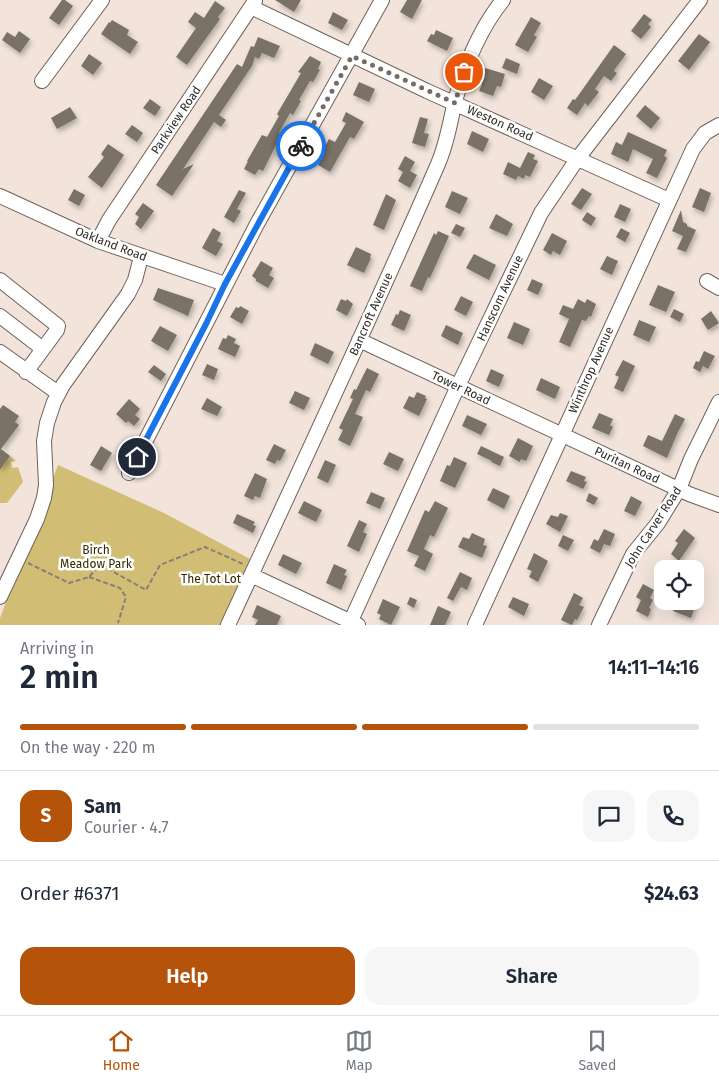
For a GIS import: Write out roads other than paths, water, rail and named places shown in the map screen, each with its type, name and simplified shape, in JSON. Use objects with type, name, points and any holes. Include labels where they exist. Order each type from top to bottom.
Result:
[{"type":"street","points":[[42,81],[102,0]]},
{"type":"street","points":[[128,473],[225,284],[382,0]]},
{"type":"street","name":"Bancroft Avenue","points":[[228,625],[359,340],[439,160],[464,72],[474,46],[485,25],[503,0]]},
{"type":"street","name":"Hanscom Avenue","points":[[352,624],[458,386],[532,228],[578,158],[700,0]]},
{"type":"street","name":"Weston Road","points":[[253,4],[352,56],[669,200]]},
{"type":"street","name":"Parkview Road","points":[[98,241],[109,220],[253,4]]},
{"type":"street","name":"Winthrop Avenue","points":[[475,625],[695,145],[705,132],[719,125]]},
{"type":"street","name":"Oakland Road","points":[[0,196],[98,241],[225,284]]},
{"type":"street","points":[[0,597],[37,519],[44,498],[46,485],[45,433],[49,415],[58,393],[128,294],[135,280],[141,256]]},
{"type":"street","points":[[0,280],[57,324],[57,330],[26,372]]},
{"type":"street","points":[[0,316],[44,349]]},
{"type":"street","name":"Tower Road","points":[[359,340],[562,435]]},
{"type":"street","points":[[0,352],[58,393]]},
{"type":"street","name":"John Carver Road","points":[[599,625],[633,554],[658,523],[679,489],[691,459],[719,402]]},
{"type":"street","name":"Puritan Road","points":[[562,435],[698,498],[719,505]]},
{"type":"street","points":[[253,572],[352,624]]},
{"type":"park label","name":"Birch Meadow Park","points":[[96,557]]},
{"type":"park label","name":"The Tot Lot","points":[[211,579]]}]
